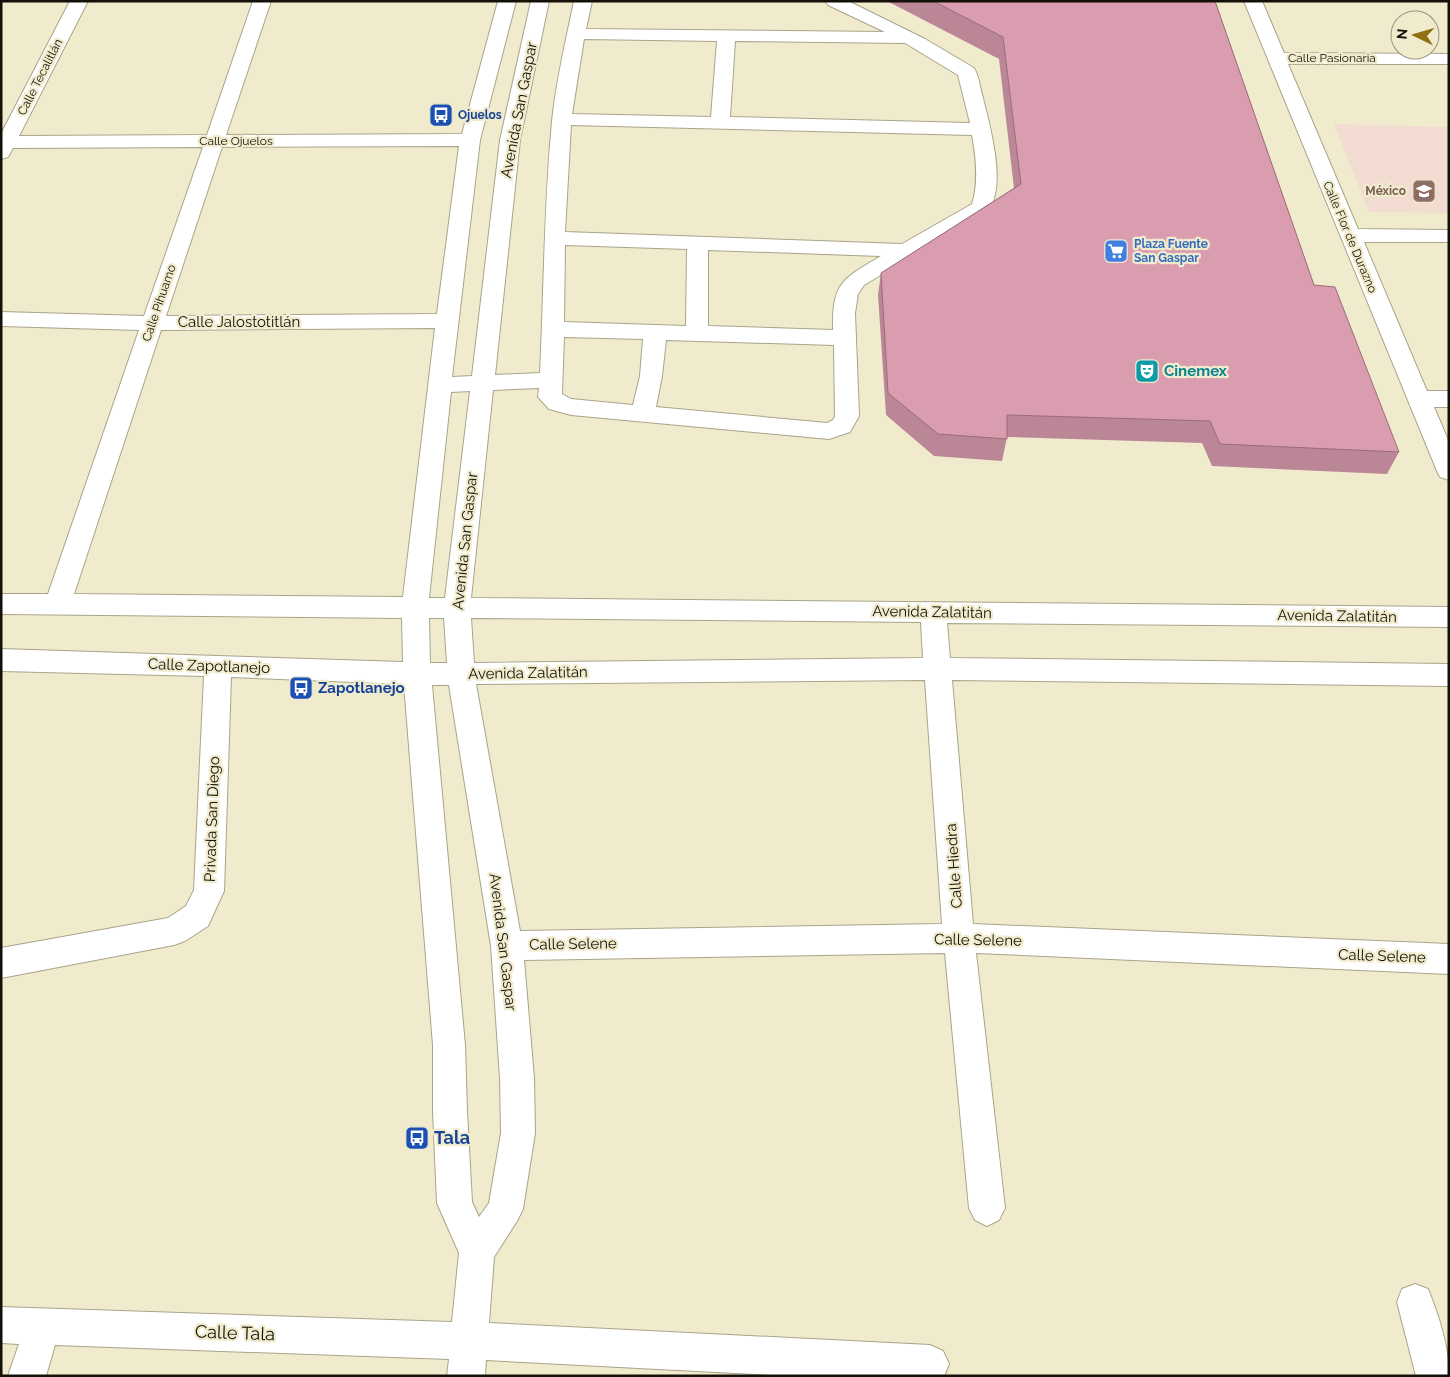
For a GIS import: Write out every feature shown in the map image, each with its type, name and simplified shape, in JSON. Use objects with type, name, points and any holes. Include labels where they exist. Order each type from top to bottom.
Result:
[{"type":"street","name":"Calle Tecalitlán","points":[[3,146],[80,1]]},
{"type":"street","name":"Calle Pihuamo","points":[[56,605],[262,1]]},
{"type":"street","name":"Avenida San Gaspar","points":[[477,1252],[455,1204],[450,1112],[449,1045],[417,674],[415,608],[447,321],[470,140],[507,1]]},
{"type":"street","name":"Avenida San Gaspar","points":[[467,1358],[477,1252],[505,1209],[518,1133],[517,1078],[507,946],[461,674],[457,608],[510,140],[540,1]]},
{"type":"street","points":[[583,1],[562,119],[554,238],[554,329],[550,397],[557,404],[570,407],[829,431],[842,426],[847,416],[844,338],[847,294],[856,280],[909,251],[981,207],[986,198],[985,159],[967,72],[952,61],[910,38],[834,1]]},
{"type":"street","name":"Calle Flor de Durazno","points":[[1253,1],[1449,471]]},
{"type":"street","points":[[576,34],[910,38]]},
{"type":"street","points":[[720,123],[723,65],[727,36]]},
{"type":"street","name":"Calle Pasionaria","points":[[1276,58],[1449,59]]},
{"type":"street","points":[[562,119],[980,129]]},
{"type":"street","name":"Calle Ojuelos","points":[[3,146],[215,141],[470,140]]},
{"type":"street","points":[[1349,235],[1449,236]]},
{"type":"street","points":[[554,238],[909,251]]},
{"type":"street","points":[[697,333],[698,243]]},
{"type":"street","name":"Calle Jalostotitlán","points":[[1,319],[153,322],[447,321]]},
{"type":"street","points":[[554,329],[844,338]]},
{"type":"street","points":[[642,415],[651,376],[655,333]]},
{"type":"street","points":[[440,385],[550,380]]},
{"type":"street","points":[[1418,399],[1449,399]]},
{"type":"street","points":[[1,604],[415,608]]},
{"type":"street","name":"Avenida Zalatitán","points":[[415,608],[1449,617]]},
{"type":"street","name":"Calle Hiedra","points":[[933,612],[959,938],[987,1208]]},
{"type":"street","name":"Calle Zapotlanejo","points":[[1,660],[417,674]]},
{"type":"street","name":"Privada San Diego","points":[[1,963],[174,931],[196,916],[209,891],[218,666]]},
{"type":"street","name":"Avenida Zalatitán","points":[[417,674],[939,669],[1449,675]]},
{"type":"street","name":"Calle Selene","points":[[507,946],[959,938],[1449,959]]},
{"type":"street","points":[[1415,1302],[1435,1376]]},
{"type":"street","name":"Calle Tala","points":[[1,1325],[43,1326],[467,1358],[930,1364]]},
{"type":"street","points":[[27,1376],[43,1326]]},
{"type":"shaded area","points":[[1334,124],[1449,127],[1449,213],[1369,212]]},
{"type":"building","name":"Plaza Fuente San Gaspar","points":[[933,1],[1215,1],[1314,285],[1335,287],[1399,452],[1220,444],[1210,421],[1007,415],[1007,439],[938,434],[888,393],[881,273],[1021,184],[1003,37]]},
{"type":"place","name":"Ojuelos","points":[[441,115]]},
{"type":"place","name":"México","points":[[1424,191]]},
{"type":"place","name":"Plaza Fuente San Gaspar","points":[[1116,251]]},
{"type":"place","name":"Cinemex","points":[[1147,371]]},
{"type":"place","name":"Zapotlanejo","points":[[301,688]]},
{"type":"place","name":"Tala","points":[[417,1138]]}]
